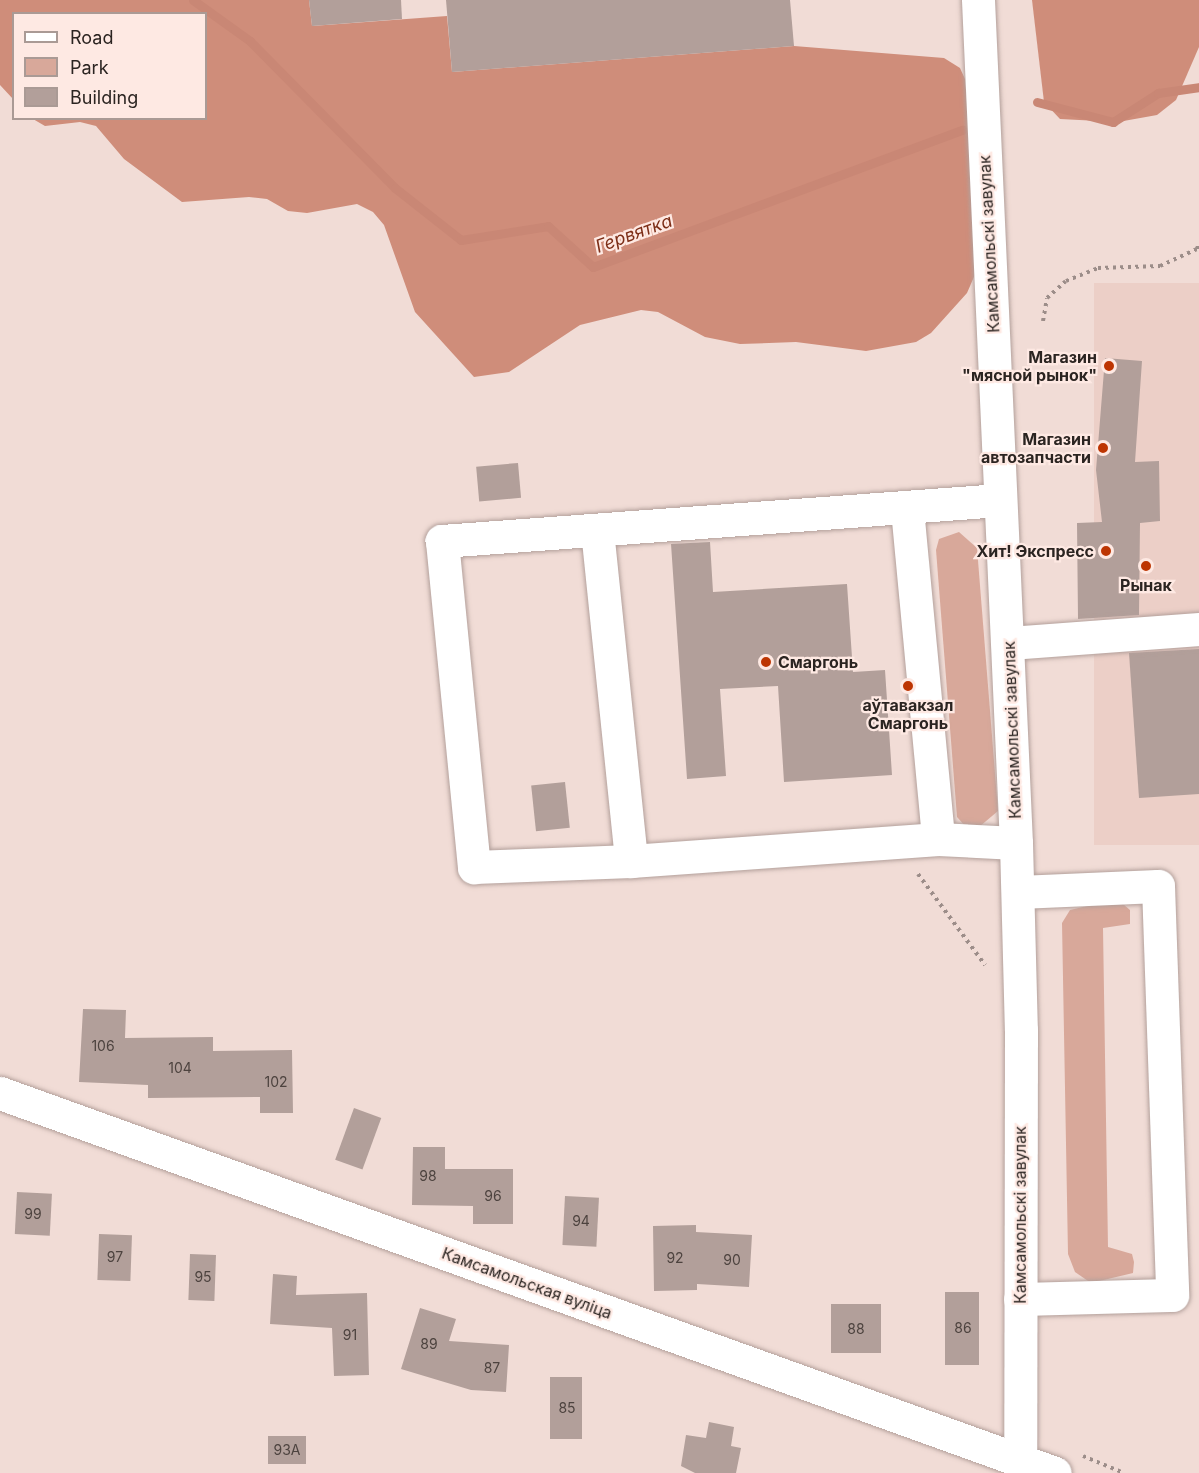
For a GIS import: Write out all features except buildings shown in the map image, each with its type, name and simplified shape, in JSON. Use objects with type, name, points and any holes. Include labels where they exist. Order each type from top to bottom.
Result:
[{"type":"street","name":"Камсамольскі завулак","points":[[978,0],[1017,843],[1020,1460]]},
{"type":"street","points":[[1000,500],[907,509],[442,541],[474,867],[631,861],[938,839],[1017,843]]},
{"type":"street","points":[[907,509],[938,839]]},
{"type":"street","points":[[597,530],[631,861]]},
{"type":"street","points":[[1009,643],[1199,629]]},
{"type":"street","points":[[1018,892],[1158,886],[1172,1294],[1020,1299]]},
{"type":"street","name":"Камсамольская вуліца","points":[[0,1093],[1055,1473]]},
{"type":"path","points":[[1043,321],[1047,298],[1066,281],[1098,268],[1160,266],[1197,249],[1199,243]]},
{"type":"path","points":[[915,870],[986,968]]},
{"type":"shaded area","points":[[0,0],[309,0],[312,26],[447,16],[452,72],[794,46],[944,58],[960,68],[965,79],[980,263],[967,293],[931,333],[916,342],[866,351],[796,342],[740,344],[705,337],[658,312],[641,310],[580,325],[509,372],[474,377],[415,312],[384,225],[373,212],[357,204],[307,213],[288,211],[267,199],[249,197],[182,202],[124,159],[96,126],[80,122],[45,126],[35,120],[207,120],[207,12],[12,12],[12,98],[0,85]]},
{"type":"shaded area","points":[[1032,0],[1199,0],[1199,47],[1176,100],[1157,115],[1118,122],[1060,119],[1044,102]]},
{"type":"shaded area","name":"Рынак","points":[[1094,283],[1199,283],[1199,845],[1094,845]]},
{"type":"green space","points":[[959,532],[977,548],[998,811],[979,827],[966,827],[957,817],[936,550],[939,539]]},
{"type":"green space","points":[[1117,899],[1130,910],[1130,924],[1103,928],[1108,1247],[1132,1254],[1134,1262],[1133,1273],[1091,1283],[1075,1272],[1068,1254],[1062,923],[1070,910]]},
{"type":"waterway","name":"Гервятка","points":[[193,0],[250,41],[395,188],[461,240],[548,226],[593,267],[962,130]]},
{"type":"waterway","name":"Гервятка","points":[[1037,102],[1113,122],[1158,93],[1199,87]]},
{"type":"place","name":"Магазин \"мясной рынок\"","points":[[1109,366]]},
{"type":"place","name":"Магазин автозапчасти","points":[[1103,448]]},
{"type":"place","name":"Хит! Экспресс","points":[[1106,551]]},
{"type":"place","name":"Рынак","points":[[1146,566]]},
{"type":"place","name":"Смаргонь","points":[[766,662]]},
{"type":"place","name":"аўтавакзал Смаргонь","points":[[908,686]]}]
